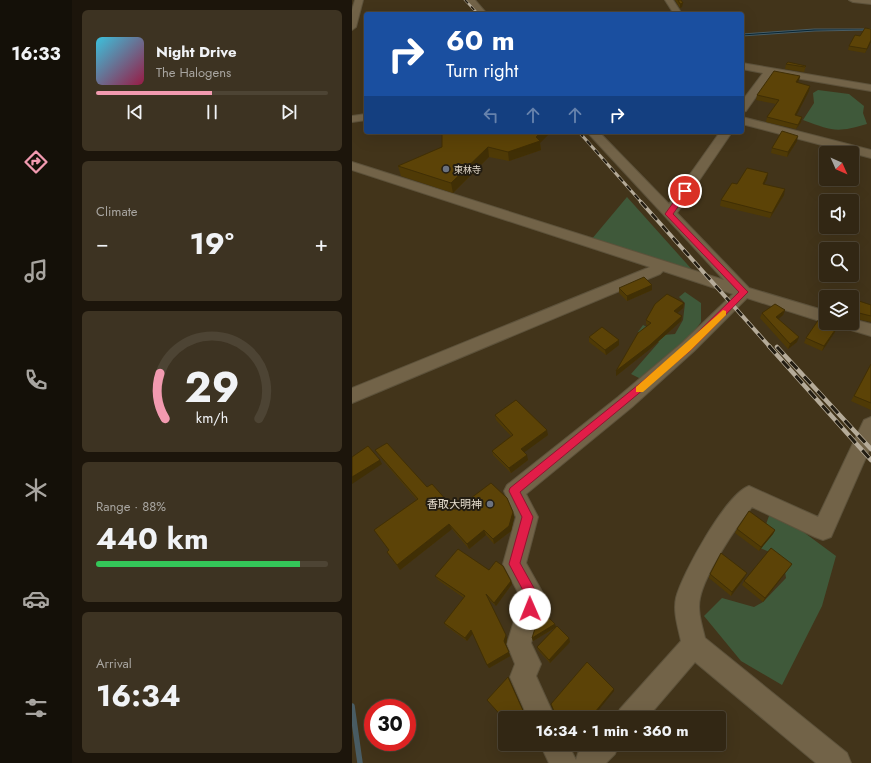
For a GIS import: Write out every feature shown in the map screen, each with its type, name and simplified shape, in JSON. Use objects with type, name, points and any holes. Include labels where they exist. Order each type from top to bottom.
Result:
[{"type":"street","points":[[352,27],[359,0]]},
{"type":"street","points":[[669,0],[677,12]]},
{"type":"street","points":[[853,0],[871,1]]},
{"type":"street","points":[[464,8],[473,3],[481,12]]},
{"type":"street","points":[[744,66],[871,88]]},
{"type":"street","points":[[744,106],[769,71]]},
{"type":"street","points":[[352,119],[364,117]]},
{"type":"street","points":[[744,121],[778,132],[871,154]]},
{"type":"street","points":[[595,134],[744,292]]},
{"type":"street","points":[[669,214],[725,134]]},
{"type":"street","points":[[352,166],[659,266],[819,315]]},
{"type":"street","points":[[352,396],[655,271],[659,266]]},
{"type":"street","points":[[539,711],[523,677],[528,664],[519,644],[533,597],[514,564],[527,517],[514,491],[625,402],[683,352],[744,292]]},
{"type":"street","points":[[859,326],[871,330]]},
{"type":"street","points":[[837,763],[694,645],[687,611],[688,598],[697,575],[729,519],[749,495],[823,530],[871,425]]},
{"type":"street","points":[[635,711],[694,645]]},
{"type":"street","points":[[557,751],[563,763]]},
{"type":"street","points":[[588,763],[599,751]]},
{"type":"green space","points":[[818,90],[849,94],[864,106],[863,113],[867,124],[848,129],[835,130],[821,127],[803,120],[814,103],[813,93]]},
{"type":"green space","points":[[627,197],[695,273],[591,240]]},
{"type":"green space","points":[[685,292],[701,303],[701,322],[693,333],[643,380],[631,374],[659,342],[638,332],[643,325],[663,335],[675,334],[683,320],[685,303],[679,297]]},
{"type":"green space","points":[[770,513],[798,528],[836,556],[822,606],[782,685],[741,661],[704,616],[722,598],[754,607],[763,602],[786,578],[783,558],[758,547]]},
{"type":"water","points":[[814,29],[871,29],[744,36],[744,34]]},
{"type":"building","points":[[678,0],[681,0],[683,3],[680,4]]},
{"type":"building","points":[[865,28],[871,29],[871,40],[867,49],[849,46],[855,35],[860,36]]},
{"type":"building","points":[[788,62],[806,66],[786,64]]},
{"type":"building","points":[[774,71],[800,76],[796,82],[810,86],[795,115],[802,117],[798,125],[767,117],[779,100],[757,95]]},
{"type":"building","points":[[782,131],[798,136],[788,152],[772,148]]},
{"type":"building","points":[[442,134],[539,134],[536,137],[540,141],[508,152],[488,147],[451,183],[398,166],[442,147]]},
{"type":"building","points":[[747,168],[768,173],[763,184],[785,189],[772,213],[721,200],[732,183],[737,184]]},
{"type":"building","points":[[644,277],[652,285],[627,296],[619,288]]},
{"type":"building","points":[[667,294],[684,303],[674,311],[682,316],[650,345],[616,371],[638,333],[651,323],[646,320],[655,304]]},
{"type":"building","points":[[859,301],[871,305],[871,316],[859,313]]},
{"type":"building","points":[[775,304],[785,310],[776,317],[799,337],[790,344],[762,313]]},
{"type":"building","points":[[819,319],[819,330],[835,330],[824,346],[806,338]]},
{"type":"building","points":[[602,327],[619,340],[605,350],[589,337]]},
{"type":"building","points":[[871,364],[871,403],[854,396]]},
{"type":"building","points":[[516,400],[547,430],[521,449],[527,455],[509,468],[492,451],[513,435],[495,415]]},
{"type":"building","points":[[387,443],[427,487],[432,484],[455,510],[491,483],[507,498],[513,512],[509,526],[493,539],[484,530],[467,544],[449,524],[397,565],[387,552],[389,550],[374,530],[418,499],[375,450]]},
{"type":"building","points":[[368,446],[380,460],[352,477],[352,457]]},
{"type":"building","points":[[749,511],[775,530],[761,547],[737,529]]},
{"type":"building","points":[[771,548],[792,564],[765,598],[744,581]]},
{"type":"building","points":[[458,549],[489,570],[496,561],[503,566],[511,581],[494,603],[486,594],[506,635],[504,641],[509,652],[487,665],[471,630],[465,638],[444,623],[465,596],[435,576]]},
{"type":"building","points":[[721,553],[747,573],[732,592],[710,574]]},
{"type":"building","points":[[545,614],[555,624],[532,638],[537,622]]},
{"type":"building","points":[[557,626],[569,638],[549,660],[537,647]]},
{"type":"building","points":[[587,662],[614,689],[596,711],[554,711],[551,704]]},
{"type":"building","points":[[508,677],[523,711],[498,711],[498,712],[487,700]]},
{"type":"waterway","points":[[352,706],[360,763]]},
{"type":"railway","points":[[465,0],[476,12]]},
{"type":"railway","points":[[581,134],[642,203]]},
{"type":"railway","points":[[641,202],[770,347]]},
{"type":"railway","points":[[769,346],[871,460]]},
{"type":"railway","points":[[777,347],[871,449]]},
{"type":"slow traffic","points":[[640,389],[688,347],[723,313]]},
{"type":"place","name":"東林寺","points":[[446,169]]},
{"type":"place","name":"香取大明神","points":[[490,504]]},
{"type":"route","points":[[530,609],[533,597],[514,564],[527,517],[514,491],[646,384],[688,347],[744,292],[669,214],[685,191]]}]
